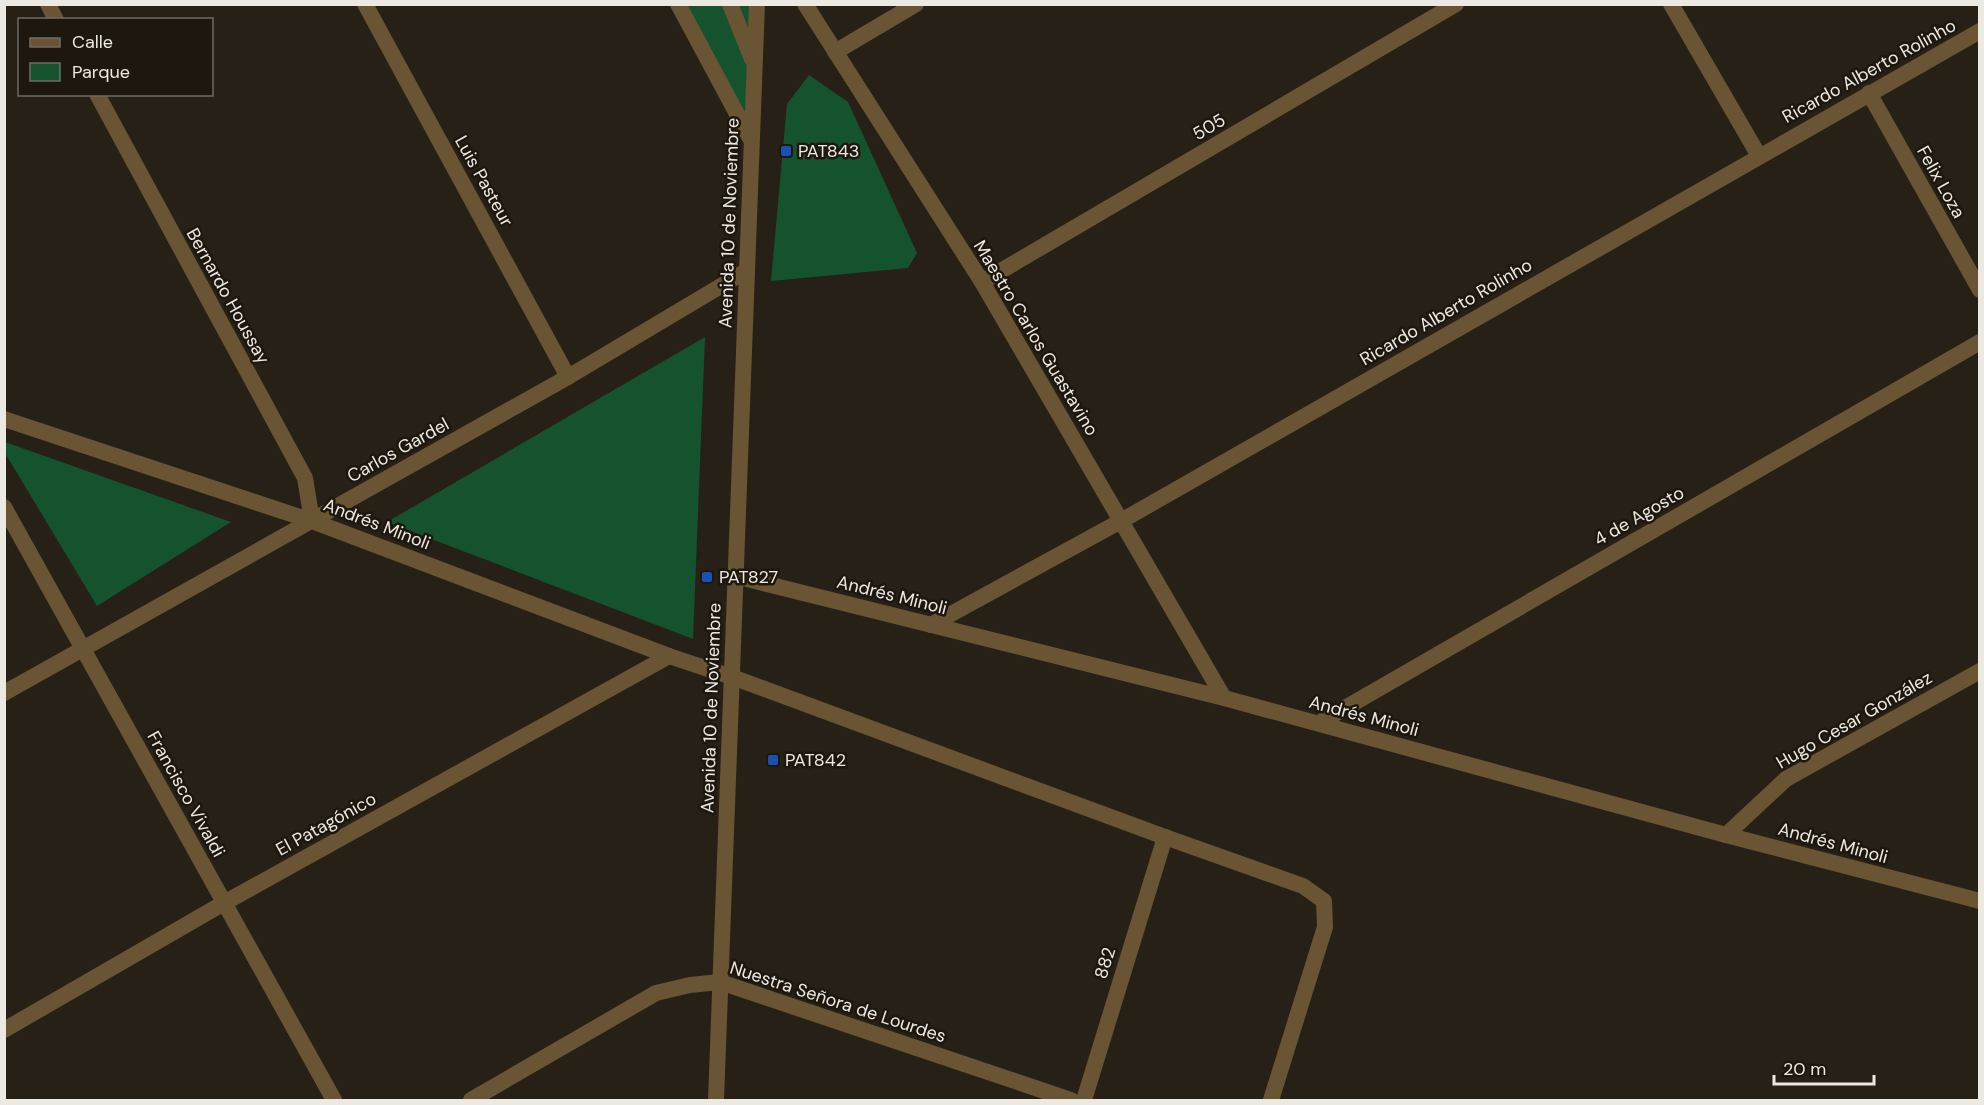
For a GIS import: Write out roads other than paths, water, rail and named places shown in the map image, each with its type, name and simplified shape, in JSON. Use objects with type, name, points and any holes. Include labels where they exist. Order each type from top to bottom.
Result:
[{"type":"street","points":[[48,4],[55,18]]},
{"type":"street","name":"Luis Pasteur","points":[[365,4],[568,376]]},
{"type":"street","points":[[678,4],[751,140]]},
{"type":"street","name":"Avenida 10 de Noviembre","points":[[730,4],[754,66]]},
{"type":"street","name":"Avenida 10 de Noviembre","points":[[716,1101],[757,4]]},
{"type":"street","name":"Maestro Carlos Guastavino","points":[[805,4],[982,282],[1224,698]]},
{"type":"street","points":[[835,52],[916,4]]},
{"type":"street","name":"505","points":[[982,282],[1456,4]]},
{"type":"street","points":[[1671,4],[1759,156]]},
{"type":"street","name":"Ricardo Alberto Rolinho","points":[[931,625],[1121,521],[1980,31]]},
{"type":"street","name":"Felix Loza","points":[[1869,93],[1980,290]]},
{"type":"street","name":"Bernardo Houssay","points":[[98,96],[305,478],[312,521]]},
{"type":"street","name":"Carlos Gardel","points":[[4,693],[568,376],[746,272]]},
{"type":"street","name":"4 de Agosto","points":[[1319,723],[1980,342]]},
{"type":"street","name":"Andrés Minoli","points":[[4,419],[312,521],[669,656],[1304,886],[1324,901],[1325,927],[1271,1101]]},
{"type":"street","name":"Francisco Vivaldi","points":[[4,507],[334,1101]]},
{"type":"street","name":"Andrés Minoli","points":[[735,576],[1224,698],[1726,835],[1980,901]]},
{"type":"street","name":"El Patagónico","points":[[4,1030],[224,903],[669,656]]},
{"type":"street","name":"Hugo Cesar González","points":[[1726,835],[1786,779],[1980,671]]},
{"type":"street","name":"882","points":[[1084,1101],[1165,837]]},
{"type":"street","name":"Nuestra Señora de Lourdes","points":[[471,1101],[656,993],[690,985],[720,982],[1071,1101]]},
{"type":"place","name":"PAT843","points":[[786,151]]},
{"type":"place","name":"PAT827","points":[[707,577]]},
{"type":"place","name":"PAT842","points":[[773,760]]}]
